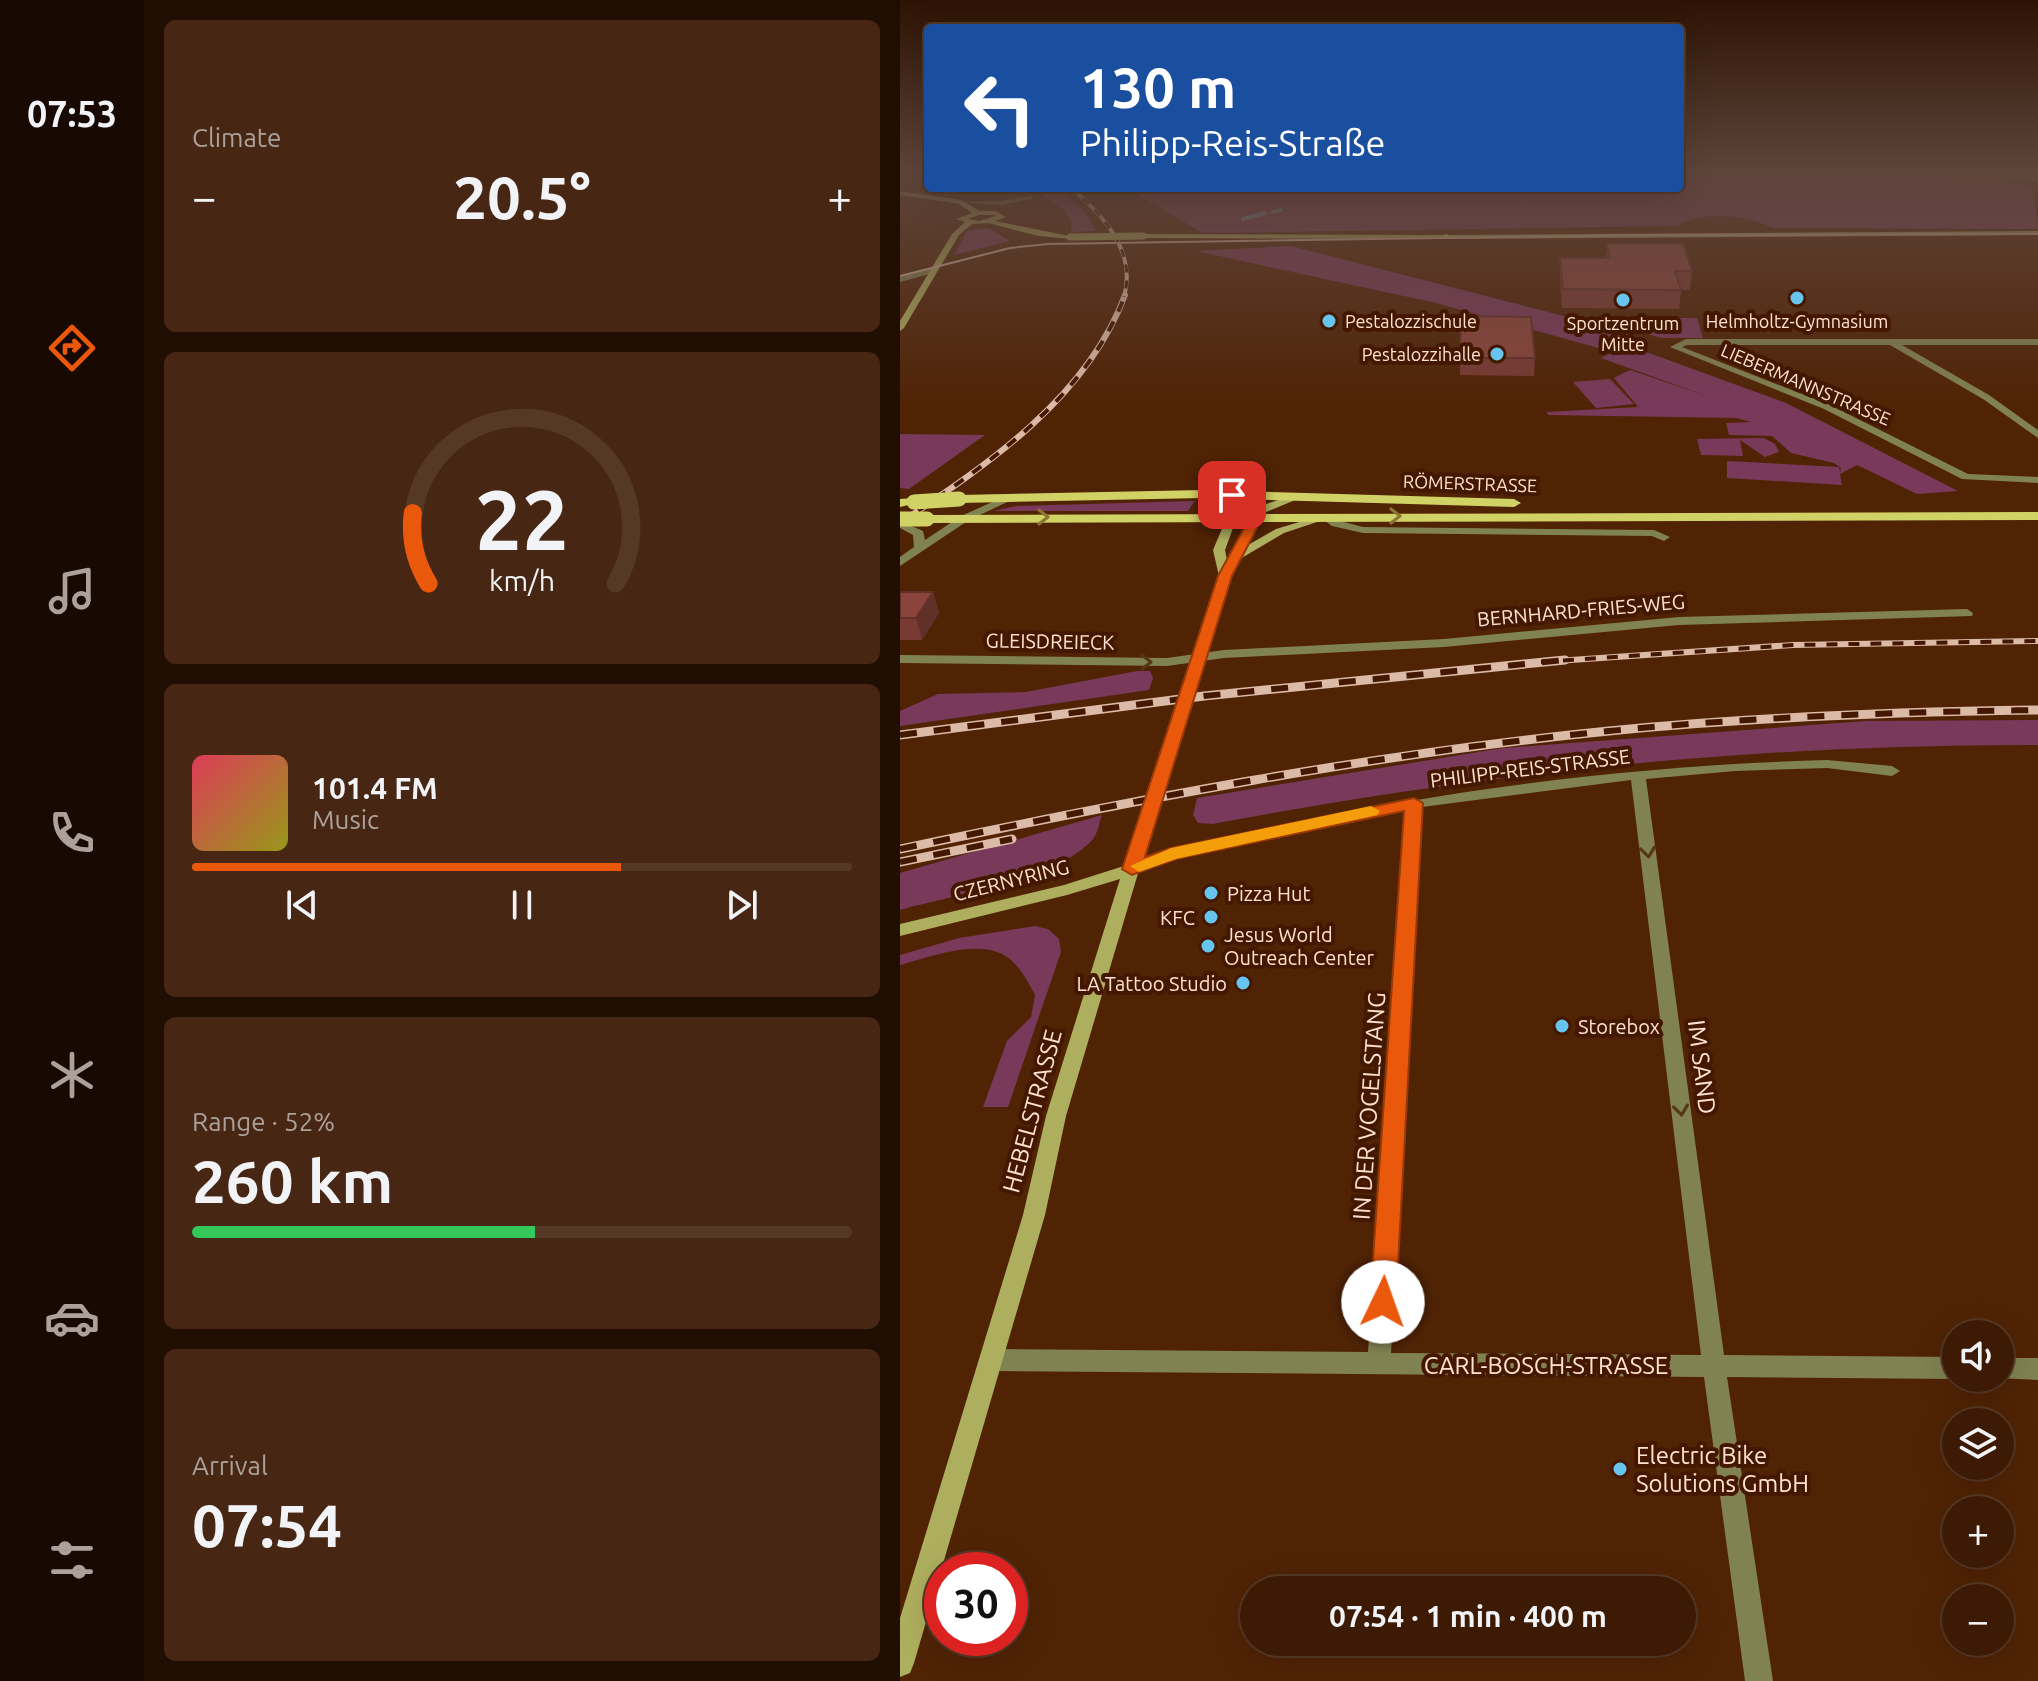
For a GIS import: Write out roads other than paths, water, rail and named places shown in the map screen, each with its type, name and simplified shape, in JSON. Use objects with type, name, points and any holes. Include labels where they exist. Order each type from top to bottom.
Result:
[{"type":"main road","points":[[900,328],[947,248]]},
{"type":"main road","points":[[1232,495],[1246,506],[1250,516]]},
{"type":"main road","name":"RÖMERSTRASSE","points":[[901,502],[1012,497],[1232,495],[1636,506],[2038,507]]},
{"type":"main road","name":"HEBELSTRASSE","points":[[1225,576],[1219,550],[1228,526],[1299,496]]},
{"type":"main road","name":"HEBELSTRASSE","points":[[900,1663],[1034,1215],[1056,1116],[1150,806],[1225,576],[1251,528],[1250,516]]},
{"type":"main road","name":"RÖMERSTRASSE","points":[[904,524],[927,519],[965,518],[2038,516]]},
{"type":"main road","points":[[1236,557],[1280,531],[1326,517]]},
{"type":"main road","name":"CZERNYRING","points":[[900,930],[1037,898],[1132,869]]},
{"type":"street","points":[[900,277],[934,270]]},
{"type":"street","points":[[900,277],[925,286]]},
{"type":"street","points":[[1892,342],[2038,342]]},
{"type":"street","points":[[1892,342],[1986,397],[2038,435]]},
{"type":"street","name":"LIEBERMANNSTRASSE","points":[[1892,342],[1678,343],[1674,347],[1827,407],[1971,479],[2038,480]]},
{"type":"street","points":[[900,562],[965,518],[1012,497]]},
{"type":"street","points":[[1326,517],[1336,524],[1363,530],[1658,533],[1664,537]]},
{"type":"street","points":[[904,524],[919,533],[920,548]]},
{"type":"street","name":"BERNHARD-FRIES-WEG","points":[[1199,657],[1444,643],[1736,617],[1967,613]]},
{"type":"street","name":"GLEISDREIECK","points":[[900,659],[1161,662],[1199,657]]},
{"type":"street","name":"PHILIPP-REIS-STRASSE","points":[[1132,869],[1171,854],[1414,803],[1638,775],[1806,764],[1892,771]]},
{"type":"street","name":"IM SAND","points":[[1638,775],[1714,1366],[1759,1681]]},
{"type":"street","name":"IN DER VOGELSTANG","points":[[1379,1365],[1414,803]]},
{"type":"street","name":"CARL-BOSCH-STRASSE","points":[[991,1360],[1942,1368]]},
{"type":"street","points":[[2014,1369],[2038,1369]]},
{"type":"tram line","points":[[900,276],[1008,248]]},
{"type":"railway","points":[[1121,248],[1126,264],[1124,297]]},
{"type":"railway","points":[[900,523],[1000,452],[1060,397],[1086,366],[1108,332],[1125,295]]},
{"type":"railway","points":[[1553,661],[1793,645],[2038,641]]},
{"type":"railway","points":[[1553,661],[1565,660]]},
{"type":"railway","points":[[900,735],[1204,696],[1553,661]]},
{"type":"railway","points":[[1541,662],[1553,661]]},
{"type":"railway","points":[[900,849],[1253,780],[1520,741],[1663,726],[1770,719],[2038,710]]},
{"type":"railway","points":[[900,862],[1012,839]]},
{"type":"place","name":"Helmholtz-Gymnasium","points":[[1797,298]]},
{"type":"place","name":"Sportzentrum Mitte","points":[[1623,300]]},
{"type":"place","name":"Pestalozzischule","points":[[1329,321]]},
{"type":"place","name":"Pestalozzihalle","points":[[1497,354]]},
{"type":"place","name":"Pizza Hut","points":[[1211,893]]},
{"type":"place","name":"KFC","points":[[1211,917]]},
{"type":"place","name":"Jesus World Outreach Center","points":[[1208,946]]},
{"type":"place","name":"LA Tattoo Studio","points":[[1243,983]]},
{"type":"place","name":"Storebox","points":[[1562,1026]]},
{"type":"place","name":"Electric Bike Solutions GmbH","points":[[1620,1469]]}]
